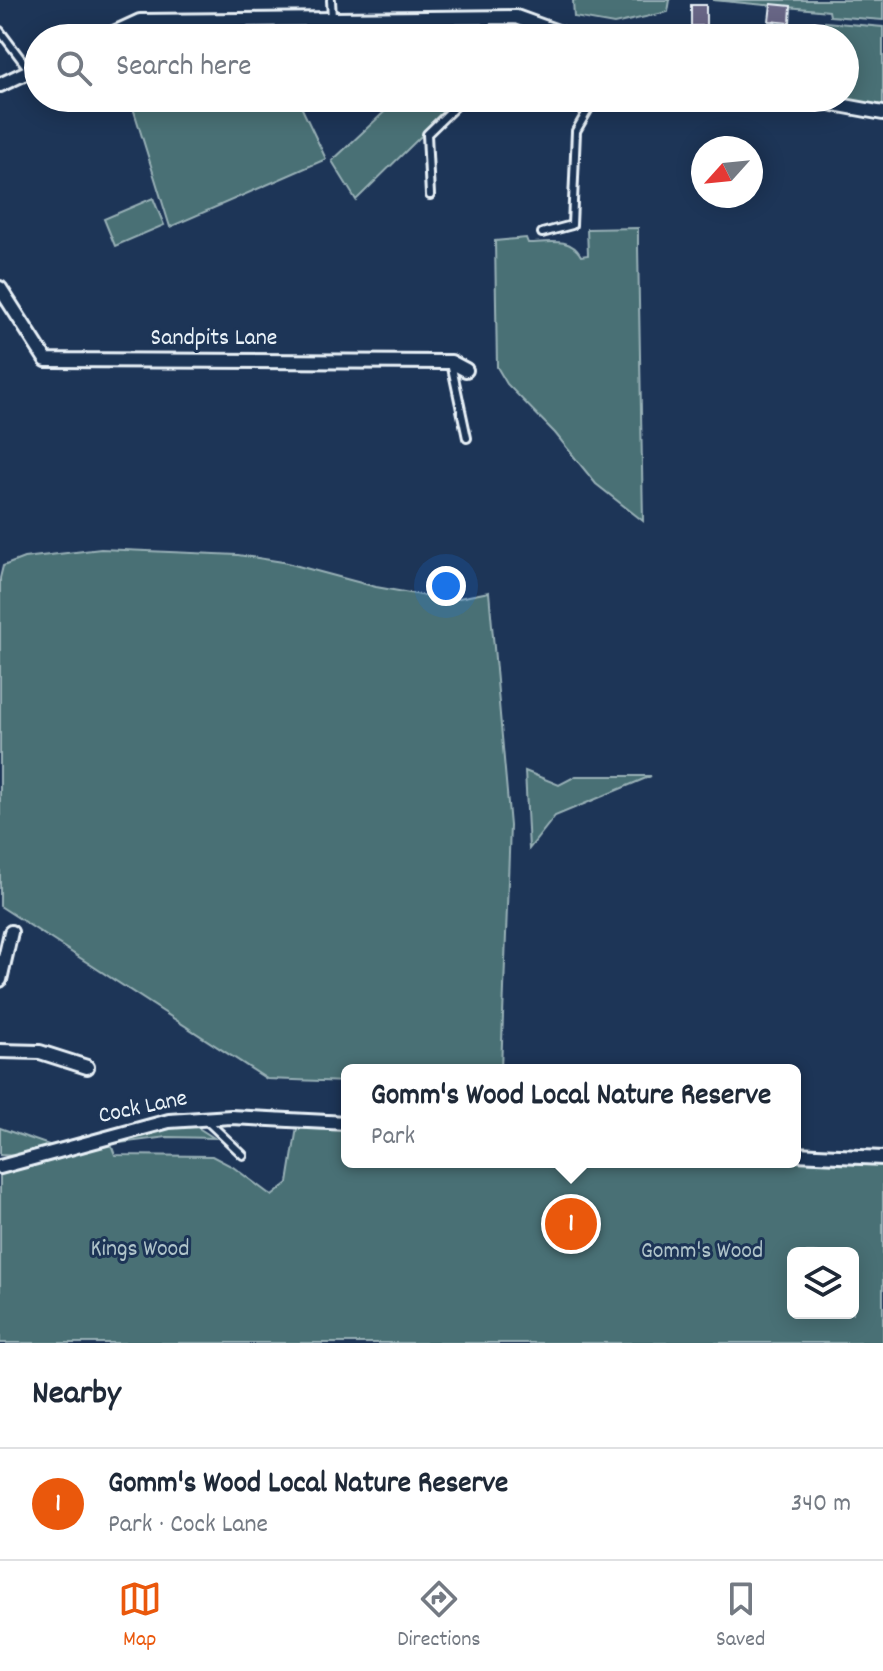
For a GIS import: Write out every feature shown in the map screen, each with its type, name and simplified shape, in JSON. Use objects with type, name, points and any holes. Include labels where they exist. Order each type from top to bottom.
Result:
[{"type":"street","points":[[133,24],[140,21],[486,17],[516,17],[535,24]]},
{"type":"street","points":[[0,85],[24,74]]},
{"type":"street","points":[[859,109],[883,113]]},
{"type":"street","name":"Sandpits Lane","points":[[0,288],[46,360],[451,362],[466,370]]},
{"type":"street","points":[[0,980],[11,932]]},
{"type":"street","points":[[0,1051],[40,1052],[87,1067]]},
{"type":"street","name":"Cock Lane","points":[[0,1167],[141,1128],[202,1117],[341,1123]]},
{"type":"street","points":[[801,1154],[883,1158]]},
{"type":"lane","points":[[331,0],[337,24]]},
{"type":"lane","points":[[486,17],[486,24]]},
{"type":"lane","points":[[0,31],[24,58]]},
{"type":"lane","points":[[430,195],[427,134],[450,112]]},
{"type":"lane","points":[[542,233],[572,225],[576,131],[587,112]]},
{"type":"lane","points":[[451,362],[467,438]]},
{"type":"lane","points":[[202,1117],[243,1155]]},
{"type":"green space","points":[[573,0],[670,0],[668,12],[614,24],[574,17]]},
{"type":"green space","points":[[713,0],[883,0],[883,20],[830,16],[829,11]]},
{"type":"green space","points":[[859,25],[883,27],[883,107],[859,102]]},
{"type":"green space","points":[[134,112],[304,112],[326,159],[170,227]]},
{"type":"green space","points":[[384,112],[446,112],[356,200],[332,161]]},
{"type":"green space","points":[[153,198],[164,225],[115,246],[104,219]]},
{"type":"green space","points":[[638,228],[643,521],[596,484],[555,433],[507,384],[497,367],[495,241],[526,238],[528,243],[565,243],[581,256],[588,255],[587,229]]},
{"type":"green space","points":[[101,549],[238,555],[283,562],[376,587],[449,600],[489,592],[510,826],[501,1064],[341,1064],[341,1082],[267,1079],[0,906],[0,578],[3,566],[24,558]]},
{"type":"green space","points":[[525,771],[559,785],[576,776],[651,776],[555,816],[529,849]]},
{"type":"green space","points":[[189,1122],[214,1138],[167,1137],[120,1143],[119,1140]]},
{"type":"green space","points":[[297,1127],[341,1130],[341,1168],[801,1168],[801,1159],[883,1164],[883,1343],[0,1343],[0,1171],[110,1142],[115,1155],[212,1156],[233,1167],[272,1196],[288,1183]]},
{"type":"green space","points":[[0,1128],[55,1147],[19,1156],[0,1155]]},
{"type":"building","points":[[771,4],[791,6],[790,23],[769,21]]},
{"type":"building","points":[[691,5],[706,5],[706,24],[691,24]]},
{"type":"place","name":"Gomm's Wood Local Nature Reserve","points":[[571,1224]]},
{"type":"park label","name":"Kings Wood","points":[[140,1250]]},
{"type":"park label","name":"Gomm's Wood","points":[[702,1252]]}]
